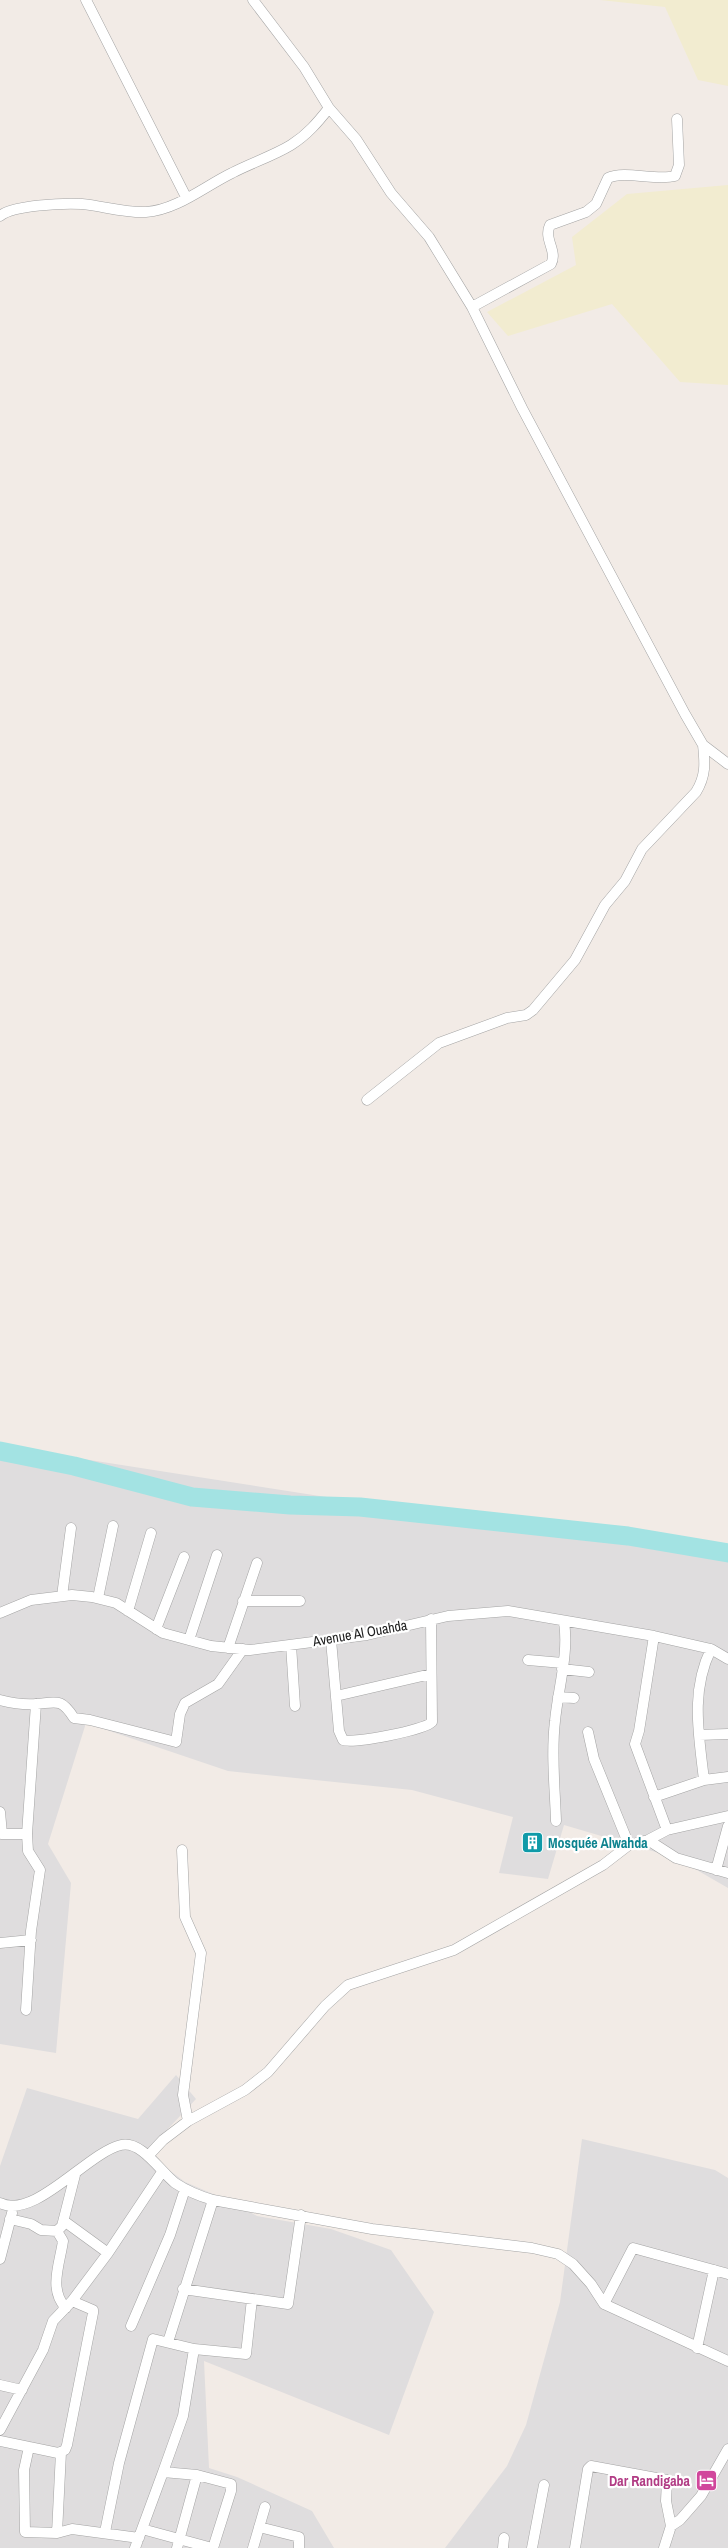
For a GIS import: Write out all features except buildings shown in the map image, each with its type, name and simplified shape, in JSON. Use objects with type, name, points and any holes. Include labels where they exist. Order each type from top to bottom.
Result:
[{"type":"street","points":[[86,0],[186,197]]},
{"type":"street","points":[[253,0],[304,68],[329,108],[356,140],[407,214],[429,237],[472,307],[522,408],[703,745],[705,767],[702,781],[696,792],[642,849],[625,881],[605,906],[575,960],[533,1010],[526,1015],[507,1018],[439,1043],[367,1100]]},
{"type":"street","points":[[2,212],[43,206],[80,204],[146,212],[165,209],[214,181],[290,146],[316,125],[329,108]]},
{"type":"street","points":[[472,307],[551,264],[553,251],[547,237],[550,225],[586,212],[596,204],[608,178],[624,176],[663,179],[675,176],[679,165],[677,120]]},
{"type":"street","points":[[703,745],[728,764]]},
{"type":"street","points":[[98,1598],[113,1526]]},
{"type":"street","points":[[62,1596],[71,1528]]},
{"type":"street","points":[[128,1611],[151,1533]]},
{"type":"street","points":[[189,1640],[218,1554]]},
{"type":"street","points":[[156,1629],[184,1557]]},
{"type":"street","points":[[228,1648],[257,1563]]},
{"type":"street","name":"Avenue Al Ouahda","points":[[0,1613],[31,1600],[62,1596],[98,1598],[116,1603],[156,1629],[189,1640],[243,1650],[366,1635],[431,1619],[508,1611],[654,1636],[711,1650],[728,1659]]},
{"type":"street","points":[[243,1601],[300,1601]]},
{"type":"street","points":[[332,1640],[339,1731],[343,1740],[352,1742],[430,1725],[434,1716],[431,1674],[431,1619]]},
{"type":"street","points":[[556,1821],[554,1724],[563,1666],[566,1632],[564,1622]]},
{"type":"street","points":[[654,1636],[635,1744],[667,1830]]},
{"type":"street","points":[[291,1645],[295,1706]]},
{"type":"street","points":[[0,1700],[36,1704],[52,1700],[67,1707],[74,1718],[90,1720],[176,1742],[180,1714],[185,1703],[218,1684],[226,1669],[243,1650]]},
{"type":"street","points":[[704,1780],[696,1709],[701,1671],[711,1650]]},
{"type":"street","points":[[528,1660],[589,1672]]},
{"type":"street","points":[[336,1696],[431,1674]]},
{"type":"street","points":[[558,1697],[574,1698]]},
{"type":"street","points":[[26,2010],[30,1940],[40,1870],[28,1851],[27,1834],[36,1704]]},
{"type":"street","points":[[588,1732],[594,1759],[629,1845]]},
{"type":"street","points":[[699,1735],[728,1734]]},
{"type":"street","points":[[654,1797],[704,1780],[728,1777]]},
{"type":"street","points":[[0,1812],[2,1834],[27,1834]]},
{"type":"street","points":[[148,2156],[163,2140],[188,2121],[246,2090],[268,2072],[325,2006],[348,1985],[454,1950],[603,1865],[629,1845],[648,1840],[667,1830],[728,1816]]},
{"type":"street","points":[[716,1870],[728,1826]]},
{"type":"street","points":[[648,1840],[676,1858],[728,1873]]},
{"type":"street","points":[[182,1850],[185,1916],[201,1953],[182,2095],[188,2121]]},
{"type":"street","points":[[0,1943],[30,1940]]},
{"type":"street","points":[[0,2203],[14,2207],[33,2200],[74,2175],[99,2156],[120,2145],[135,2146],[148,2156],[162,2172],[197,2196],[372,2229],[532,2248],[558,2254],[572,2264],[586,2279],[604,2304],[728,2361]]},
{"type":"street","points":[[0,2430],[3,2416],[22,2390],[43,2350],[53,2321],[69,2304],[108,2253],[162,2172]]},
{"type":"street","points":[[57,2231],[64,2222],[74,2175]]},
{"type":"street","points":[[131,2326],[170,2235],[185,2189]]},
{"type":"street","points":[[168,2342],[213,2200]]},
{"type":"street","points":[[0,2259],[14,2207]]},
{"type":"street","points":[[183,2290],[288,2304],[301,2215]]},
{"type":"street","points":[[10,2219],[31,2224],[41,2230],[57,2231]]},
{"type":"street","points":[[64,2222],[108,2253]]},
{"type":"street","points":[[57,2231],[63,2241],[56,2281],[56,2294],[69,2304],[93,2310],[69,2440],[61,2452],[57,2533]]},
{"type":"street","points":[[604,2304],[633,2248],[728,2274]]},
{"type":"street","points":[[697,2348],[714,2270]]},
{"type":"street","points":[[106,2532],[119,2463],[153,2339],[194,2349],[246,2354],[252,2299]]},
{"type":"street","points":[[135,2548],[183,2416],[194,2349]]},
{"type":"street","points":[[0,2385],[22,2390]]},
{"type":"street","points":[[0,2441],[61,2452]]},
{"type":"street","points":[[29,2447],[24,2470],[25,2532],[57,2533],[72,2529],[140,2533],[178,2544],[212,2548],[231,2491],[231,2484],[197,2475],[163,2472]]},
{"type":"street","points":[[671,2526],[680,2520],[701,2496],[728,2449]]},
{"type":"street","points":[[575,2548],[588,2469],[591,2466],[667,2480],[666,2501],[671,2526],[664,2548]]},
{"type":"street","points":[[178,2544],[197,2475]]},
{"type":"street","points":[[532,2548],[544,2485]]},
{"type":"street","points":[[253,2548],[265,2508]]},
{"type":"street","points":[[259,2527],[299,2538],[301,2541],[299,2548]]},
{"type":"shaded area","points":[[600,0],[728,0],[728,86],[698,80],[665,7]]},
{"type":"shaded area","points":[[728,185],[728,385],[680,382],[612,304],[508,336],[487,312],[576,265],[572,237],[627,194]]},
{"type":"shaded area","points":[[0,1446],[728,1560],[728,1888],[676,1858],[564,1825],[548,1879],[499,1873],[513,1817],[412,1790],[228,1771],[86,1723],[48,1844],[71,1883],[56,2053],[0,2044]]},
{"type":"shaded area","points":[[176,2075],[196,2099],[150,2148],[165,2167],[185,2182],[234,2203],[257,2216],[331,2229],[391,2250],[434,2312],[389,2435],[204,2361],[209,2468],[237,2477],[312,2511],[334,2548],[0,2548],[0,2166],[27,2088],[138,2119]]},
{"type":"shaded area","points":[[582,2139],[715,2170],[728,2178],[728,2548],[445,2548],[507,2466],[526,2425],[560,2302]]},
{"type":"waterway","points":[[0,1451],[74,1466],[192,1497],[290,1505],[360,1507],[628,1536],[728,1553]]},
{"type":"place","name":"Mosquée Alwahda","points":[[532,1843]]},
{"type":"place","name":"Dar Randigaba","points":[[706,2481]]}]
